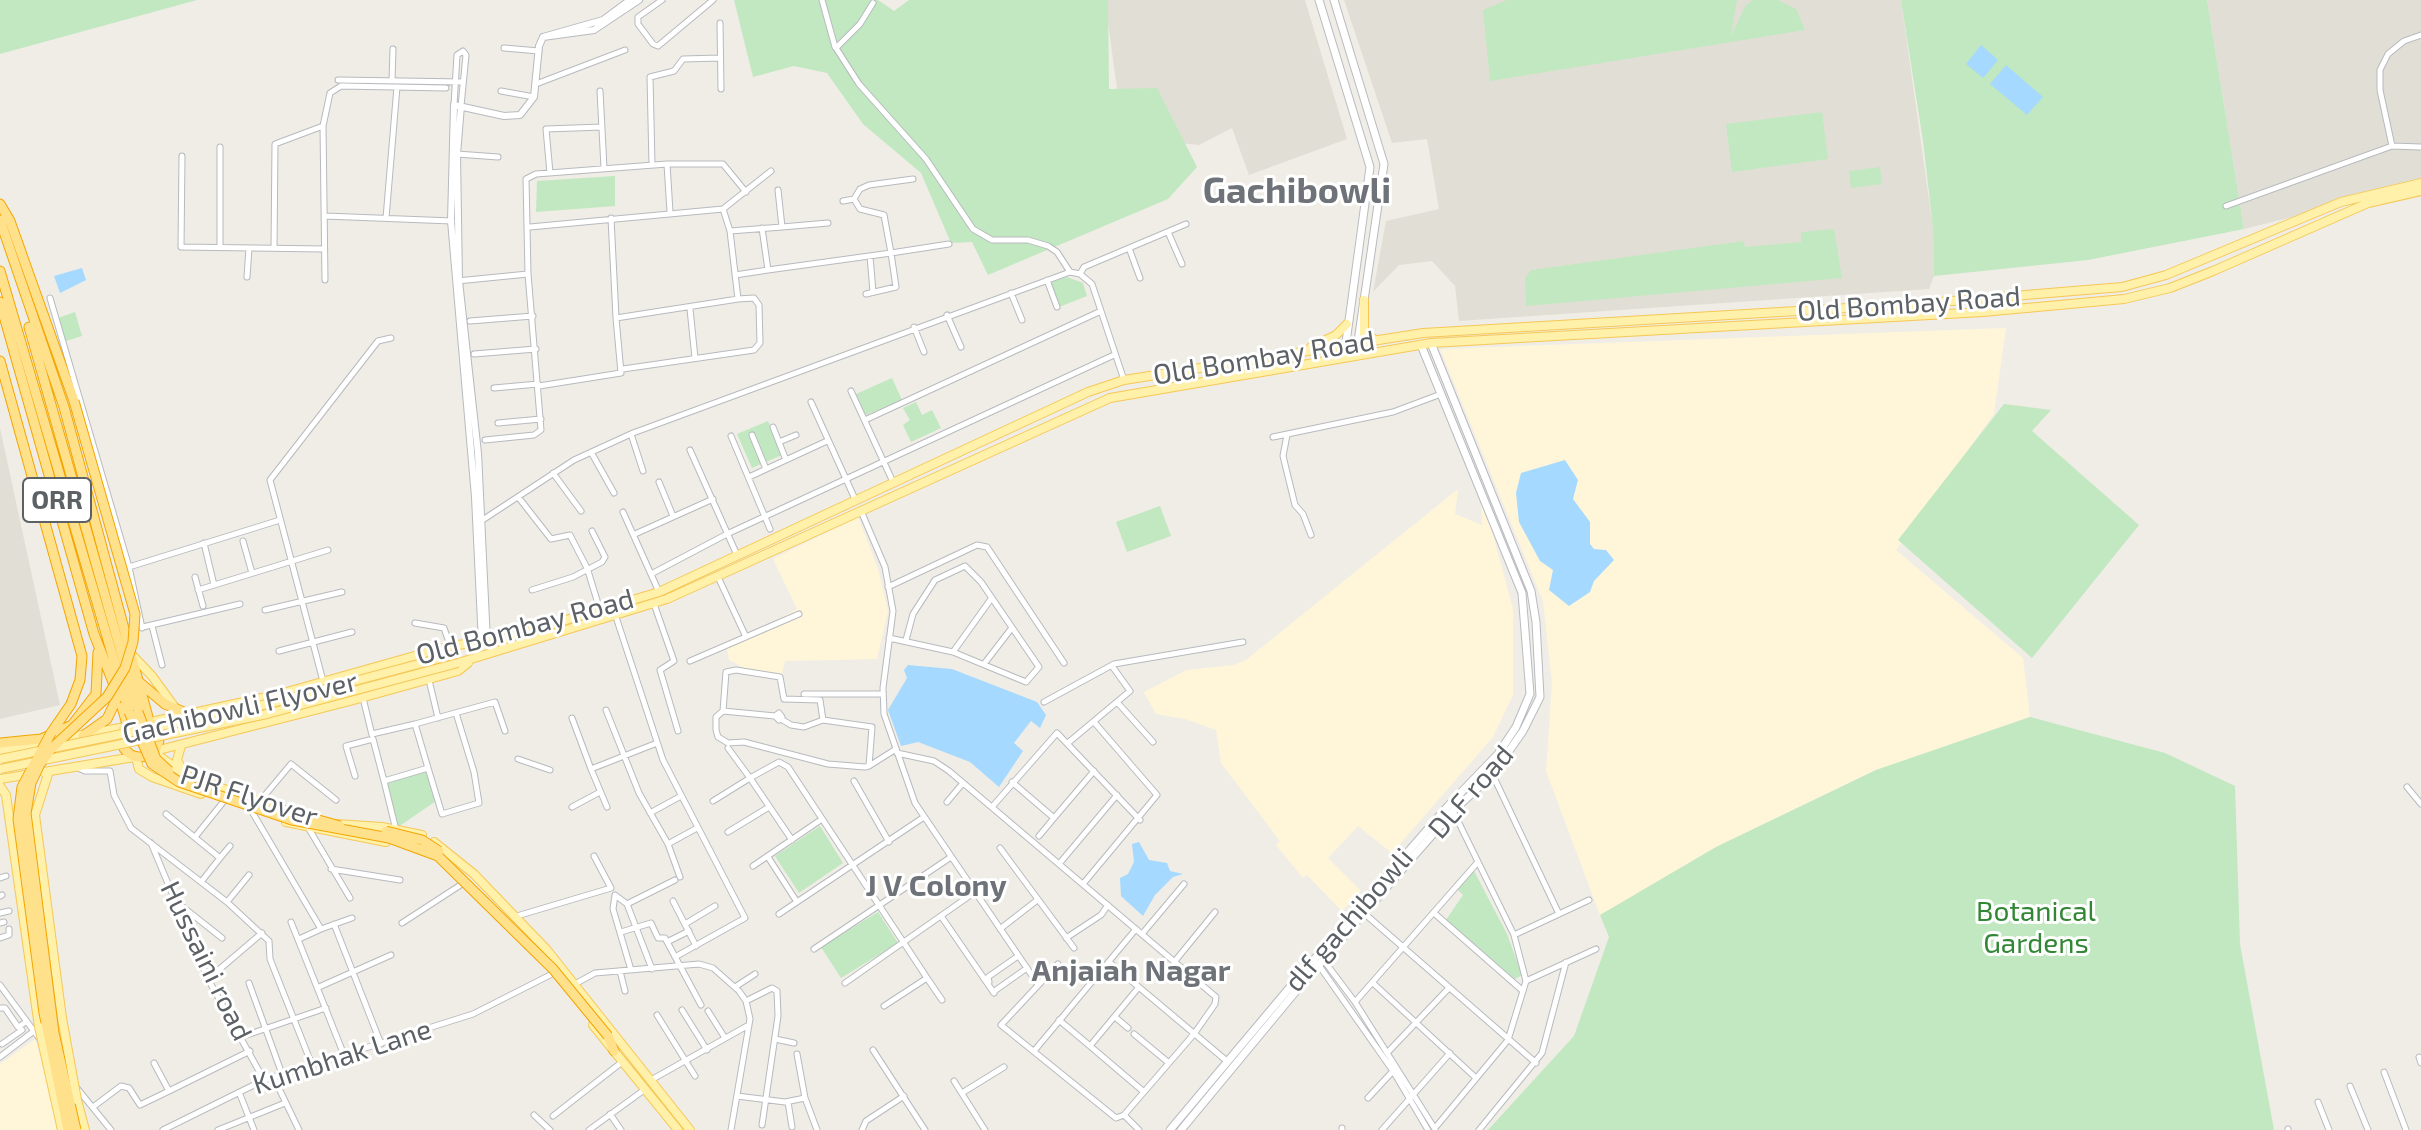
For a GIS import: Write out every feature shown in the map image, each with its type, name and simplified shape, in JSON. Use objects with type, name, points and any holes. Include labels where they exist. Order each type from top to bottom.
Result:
[{"type":"highway","points":[[0,204],[10,221],[74,401],[135,614],[133,642],[125,668],[107,697],[52,748],[40,764],[31,783],[26,813],[54,1033],[76,1130]]},
{"type":"highway","name":"ORR","points":[[0,220],[64,407],[133,656],[136,680],[150,722]]},
{"type":"highway","name":"PJR Flyover","points":[[0,241],[32,334],[118,646],[156,759],[172,773],[242,799],[347,828],[383,831],[422,840],[452,860],[518,925],[614,1042]]},
{"type":"highway","name":"PJR Flyover","points":[[0,271],[101,624],[129,712],[152,764],[179,782],[292,820],[389,838],[438,856],[553,969],[614,1042]]},
{"type":"highway","name":"ORR","points":[[0,302],[94,634],[126,726]]},
{"type":"highway","points":[[0,361],[82,656],[80,680],[71,704],[29,769],[18,806],[44,1013],[65,1130]]},
{"type":"highway","points":[[0,743],[41,739],[65,729],[82,715],[96,694],[98,678],[94,634]]},
{"type":"highway","points":[[136,680],[154,697],[181,711]]},
{"type":"highway","points":[[83,736],[107,719],[118,696]]},
{"type":"highway","points":[[138,719],[150,722],[159,735],[154,751],[135,757],[121,743],[126,726],[138,719]]},
{"type":"main road","points":[[1319,0],[1370,167],[1344,357]]},
{"type":"main road","points":[[1334,0],[1384,164],[1356,355]]},
{"type":"main road","points":[[1334,45],[1347,41]]},
{"type":"main road","name":"Old Bombay Road","points":[[483,639],[659,592],[1088,392],[1124,380],[1345,344],[1467,330],[1957,301],[2122,287],[2166,275],[2341,202],[2421,183]]},
{"type":"main road","name":"Old Bombay Road","points":[[154,751],[458,671],[476,658],[654,604],[1088,406],[1152,390],[1431,343],[1957,314],[2087,303],[2170,288],[2368,203],[2421,191]]},
{"type":"main road","points":[[1364,300],[1364,334],[1376,340]]},
{"type":"main road","points":[[1957,301],[1957,314]]},
{"type":"main road","points":[[1295,352],[1331,339],[1347,324]]},
{"type":"main road","name":"DLF road","points":[[1181,1130],[1453,811],[1493,774],[1523,731],[1541,690],[1531,591],[1431,343]]},
{"type":"main road","name":"dlf gachibowli","points":[[1170,1130],[1316,957],[1488,765],[1516,727],[1531,689],[1522,593],[1421,345]]},
{"type":"main road","points":[[1150,377],[1152,390]]},
{"type":"main road","name":"Gachibowli Flyover","points":[[0,769],[267,714],[455,654],[483,639]]},
{"type":"main road","name":"Old Bombay Road","points":[[150,722],[181,711],[237,704],[323,681],[455,654]]},
{"type":"main road","name":"Gachibowli Flyover","points":[[0,759],[272,703],[455,654],[476,658]]},
{"type":"main road","points":[[133,656],[181,711]]},
{"type":"main road","points":[[237,704],[244,728]]},
{"type":"main road","points":[[0,750],[126,726]]},
{"type":"main road","points":[[181,746],[177,760],[186,775]]},
{"type":"main road","points":[[154,751],[186,775],[259,802],[332,824],[396,829],[423,836],[446,850],[517,916],[575,984],[614,1042],[623,1062],[678,1130]]},
{"type":"main road","points":[[0,779],[135,757],[139,769],[152,777],[309,829],[416,849],[462,884],[552,974],[651,1080],[690,1130]]},
{"type":"main road","points":[[49,771],[35,815],[68,1062],[85,1130]]},
{"type":"main road","points":[[0,786],[6,795],[36,1029],[65,1130]]},
{"type":"street","points":[[544,36],[603,20],[630,0]]},
{"type":"street","points":[[544,36],[594,30],[639,0]]},
{"type":"street","points":[[662,0],[638,17],[638,24],[658,46],[713,0]]},
{"type":"street","points":[[822,0],[836,48],[871,101],[926,159],[973,229],[992,240],[1028,240],[1048,246],[1057,252],[1070,272]]},
{"type":"street","points":[[836,48],[860,24],[873,3]]},
{"type":"street","points":[[720,23],[721,89]]},
{"type":"street","points":[[2392,146],[2380,90],[2380,70],[2388,54],[2404,41],[2421,35]]},
{"type":"street","points":[[458,106],[513,117],[527,108],[534,97],[539,51],[544,36]]},
{"type":"street","points":[[504,48],[539,51]]},
{"type":"street","points":[[386,218],[394,84],[393,49]]},
{"type":"street","points":[[536,84],[625,50]]},
{"type":"street","points":[[454,221],[457,55],[463,51],[466,55],[458,106],[454,221],[457,282],[478,453],[483,639]]},
{"type":"street","points":[[652,165],[650,77],[674,71],[683,59],[720,58]]},
{"type":"street","points":[[338,80],[446,88]]},
{"type":"street","points":[[325,280],[323,126],[330,93],[341,86],[463,82]]},
{"type":"street","points":[[501,91],[534,97]]},
{"type":"street","points":[[600,91],[604,168]]},
{"type":"street","points":[[274,248],[275,144],[323,126]]},
{"type":"street","points":[[550,173],[546,129],[602,127]]},
{"type":"street","points":[[2226,206],[2392,146],[2421,147]]},
{"type":"street","points":[[220,147],[220,248]]},
{"type":"street","points":[[457,154],[498,157]]},
{"type":"street","points":[[182,156],[181,247],[324,249]]},
{"type":"street","points":[[667,164],[670,212]]},
{"type":"street","points":[[485,440],[537,435],[541,419],[528,274],[530,227],[526,179],[550,173],[604,168],[723,164],[746,192]]},
{"type":"street","points":[[530,227],[723,209],[771,171]]},
{"type":"street","points":[[843,201],[854,199],[860,189],[869,185],[913,179]]},
{"type":"street","points":[[778,190],[782,227]]},
{"type":"street","points":[[854,199],[860,209],[884,215],[896,287],[870,293],[870,256]]},
{"type":"street","points":[[723,209],[730,231],[738,299]]},
{"type":"street","points":[[325,216],[454,221]]},
{"type":"street","points":[[611,218],[616,318],[623,369]]},
{"type":"street","points":[[730,231],[828,223]]},
{"type":"street","points":[[1080,274],[1084,267],[1186,224]]},
{"type":"street","points":[[762,228],[768,270]]},
{"type":"street","points":[[1168,232],[1182,264]]},
{"type":"street","points":[[735,275],[949,244]]},
{"type":"street","points":[[247,277],[249,248]]},
{"type":"street","points":[[1129,248],[1140,278]]},
{"type":"street","points":[[479,521],[519,498],[553,473],[631,434],[914,327],[1070,272],[1080,274],[1092,284],[1124,380]]},
{"type":"street","points":[[457,282],[528,274]]},
{"type":"street","points":[[1047,280],[1057,307]]},
{"type":"street","points":[[1011,293],[1022,320]]},
{"type":"street","points":[[50,298],[129,567],[143,627]]},
{"type":"street","points":[[494,388],[614,376],[623,369],[754,350],[760,345],[759,305],[754,298],[616,318]]},
{"type":"street","points":[[690,309],[695,358]]},
{"type":"street","points":[[865,420],[1101,311]]},
{"type":"street","points":[[947,315],[961,347]]},
{"type":"street","points":[[470,321],[533,316]]},
{"type":"street","points":[[914,327],[924,352]]},
{"type":"street","points":[[323,681],[270,480],[378,341],[391,338]]},
{"type":"street","points":[[474,354],[536,349]]},
{"type":"street","points":[[653,573],[727,534],[1114,355]]},
{"type":"street","points":[[851,391],[893,482]]},
{"type":"street","points":[[1273,437],[1393,412],[1441,394]]},
{"type":"street","points":[[811,402],[855,499]]},
{"type":"street","points":[[498,423],[541,419]]},
{"type":"street","points":[[773,427],[786,460]]},
{"type":"street","points":[[631,434],[643,471]]},
{"type":"street","points":[[752,435],[766,469]]},
{"type":"street","points":[[779,442],[796,435]]},
{"type":"street","points":[[1287,435],[1283,456],[1295,505],[1303,514],[1311,535]]},
{"type":"street","points":[[731,436],[770,529]]},
{"type":"street","points":[[749,477],[827,441]]},
{"type":"street","points":[[690,450],[737,555]]},
{"type":"street","points":[[591,452],[614,493]]},
{"type":"street","points":[[553,473],[581,511]]},
{"type":"street","points":[[659,482],[673,516]]},
{"type":"street","points":[[519,498],[551,539],[570,535],[587,569],[600,610]]},
{"type":"street","points":[[635,534],[713,499]]},
{"type":"street","points":[[861,511],[885,567],[893,611],[879,691],[915,803],[1037,983]]},
{"type":"street","points":[[623,512],[659,592]]},
{"type":"street","points":[[129,567],[280,520]]},
{"type":"street","points":[[532,590],[604,560],[592,531]]},
{"type":"street","points":[[243,541],[252,573]]},
{"type":"street","points":[[204,543],[214,585]]},
{"type":"street","points":[[888,587],[977,545],[987,547],[1064,663]]},
{"type":"street","points":[[198,590],[328,550]]},
{"type":"street","points":[[889,638],[953,652],[1030,680],[1039,666],[970,568],[960,566],[935,580],[922,597],[913,614],[906,640]]},
{"type":"street","points":[[195,577],[203,606]]},
{"type":"street","points":[[718,577],[746,637]]},
{"type":"street","points":[[265,610],[342,592]]},
{"type":"street","points":[[953,652],[991,599]]},
{"type":"street","points":[[127,635],[143,627],[240,604]]},
{"type":"street","points":[[654,604],[674,661],[660,670],[678,731]]},
{"type":"street","points":[[690,661],[799,614]]},
{"type":"street","points":[[616,617],[657,743],[697,828],[745,918],[675,957]]},
{"type":"street","points":[[415,623],[444,628],[455,654]]},
{"type":"street","points":[[152,626],[162,665]]},
{"type":"street","points":[[984,664],[1011,629]]},
{"type":"street","points":[[279,651],[352,632]]},
{"type":"street","points":[[1044,702],[1112,665],[1243,642]]},
{"type":"street","points":[[1069,742],[1130,689],[1112,665]]},
{"type":"street","points":[[778,716],[784,699],[780,677],[736,670],[726,672],[723,711],[716,717],[718,737],[728,743],[744,742],[828,764],[869,766],[897,751],[934,761],[1216,997],[1194,1034],[1124,1115],[1116,1118],[1001,1025],[1058,964]]},
{"type":"street","points":[[429,679],[438,718]]},
{"type":"street","points":[[1531,689],[1541,690]]},
{"type":"street","points":[[804,694],[879,691]]},
{"type":"street","points":[[363,698],[396,829],[395,843]]},
{"type":"street","points":[[784,699],[818,698],[823,720]]},
{"type":"street","points":[[355,776],[346,746],[415,724],[495,702],[505,731]]},
{"type":"street","points":[[1117,702],[1153,742]]},
{"type":"street","points":[[606,710],[623,757],[668,844],[677,879],[627,904]]},
{"type":"street","points":[[723,711],[778,716],[791,725],[804,727],[823,720],[872,727],[869,766]]},
{"type":"street","points":[[415,724],[442,814],[479,803],[474,772],[456,713]]},
{"type":"street","points":[[572,718],[607,807]]},
{"type":"street","points":[[1083,884],[1140,820],[1155,801],[1157,792],[1094,722]]},
{"type":"street","points":[[992,807],[1052,734],[1061,734],[1140,820]]},
{"type":"street","points":[[591,769],[657,743]]},
{"type":"street","points":[[728,748],[792,840]]},
{"type":"street","points":[[518,759],[550,770]]},
{"type":"street","points":[[713,801],[779,762],[788,767],[942,1000]]},
{"type":"street","points":[[259,802],[291,764],[336,800]]},
{"type":"street","points":[[1488,765],[1559,914]]},
{"type":"street","points":[[78,767],[85,771],[110,771],[122,814],[131,828],[262,933],[271,946],[270,959],[312,1065]]},
{"type":"street","points":[[384,781],[428,768]]},
{"type":"street","points":[[1039,836],[1094,771]]},
{"type":"street","points":[[854,781],[889,842]]},
{"type":"street","points":[[1012,782],[1054,818]]},
{"type":"street","points":[[947,802],[963,783]]},
{"type":"street","points":[[2407,787],[2421,804]]},
{"type":"street","points":[[572,807],[600,792]]},
{"type":"street","points":[[1059,864],[1117,795]]},
{"type":"street","points":[[650,813],[681,796]]},
{"type":"street","points":[[195,837],[224,801]]},
{"type":"street","points":[[728,832],[769,807]]},
{"type":"street","points":[[251,810],[321,929]]},
{"type":"street","points":[[1433,1129],[1508,1040],[1526,981],[1514,935],[1453,811]]},
{"type":"street","points":[[166,814],[220,858]]},
{"type":"street","points":[[779,914],[924,817]]},
{"type":"street","points":[[753,866],[822,819]]},
{"type":"street","points":[[668,844],[697,828]]},
{"type":"street","points":[[309,829],[350,898]]},
{"type":"street","name":"Hussaini road","points":[[150,841],[208,979],[264,1080]]},
{"type":"street","points":[[201,882],[230,846]]},
{"type":"street","points":[[1000,848],[1036,901],[1074,948]]},
{"type":"street","points":[[594,856],[615,895],[627,904],[652,969]]},
{"type":"street","points":[[768,857],[797,902]]},
{"type":"street","points":[[814,949],[951,857]]},
{"type":"street","points":[[1355,1002],[1374,984],[1477,863]]},
{"type":"street","points":[[331,869],[400,880]]},
{"type":"street","points":[[227,902],[249,875]]},
{"type":"street","points":[[402,923],[462,884]]},
{"type":"street","points":[[1142,934],[1184,884]]},
{"type":"street","points":[[517,916],[611,888]]},
{"type":"street","points":[[845,983],[975,892]]},
{"type":"street","points":[[615,895],[613,909],[631,970]]},
{"type":"street","points":[[173,899],[222,938]]},
{"type":"street","points":[[1514,935],[1589,900]]},
{"type":"street","points":[[673,901],[696,946]]},
{"type":"street","points":[[1000,929],[1036,901]]},
{"type":"street","points":[[1066,938],[1101,915],[1108,905]]},
{"type":"street","points":[[685,924],[715,906]]},
{"type":"street","points":[[0,913],[9,911]]},
{"type":"street","points":[[1175,961],[1215,912]]},
{"type":"street","points":[[1434,913],[1523,991]]},
{"type":"street","points":[[1365,914],[1536,1063]]},
{"type":"street","points":[[941,916],[994,991]]},
{"type":"street","points":[[299,939],[352,918]]},
{"type":"street","points":[[291,922],[344,1055]]},
{"type":"street","points":[[621,932],[650,922],[658,938],[664,937],[701,1005]]},
{"type":"street","points":[[334,924],[381,1044]]},
{"type":"street","points":[[0,938],[9,935],[9,929]]},
{"type":"street","points":[[1034,1051],[1136,929]]},
{"type":"street","points":[[667,942],[689,931]]},
{"type":"street","points":[[208,979],[262,933]]},
{"type":"street","points":[[1526,981],[1596,949]]},
{"type":"street","points":[[319,987],[391,955]]},
{"type":"street","points":[[994,991],[987,978],[1018,956]]},
{"type":"street","points":[[1316,957],[1355,1002],[1415,1094],[1433,1129]]},
{"type":"street","points":[[1109,962],[1229,1063]]},
{"type":"street","points":[[1479,1130],[1542,1053],[1566,962]]},
{"type":"street","points":[[575,984],[595,973],[699,964],[713,968],[735,987],[746,1001],[748,1026],[731,1130]]},
{"type":"street","points":[[1322,964],[1410,1100],[1433,1129]]},
{"type":"street","points":[[994,991],[1027,968]]},
{"type":"street","points":[[620,971],[625,991]]},
{"type":"street","name":"Kumbhak Lane","points":[[163,1130],[273,1076],[473,1014],[552,974]]},
{"type":"street","points":[[735,987],[755,974]]},
{"type":"street","points":[[884,1006],[927,978]]},
{"type":"street","points":[[249,983],[282,1074]]},
{"type":"street","points":[[1374,984],[1476,1078]]},
{"type":"street","points":[[0,985],[111,1130]]},
{"type":"street","points":[[1090,1046],[1139,987]]},
{"type":"street","points":[[746,1001],[775,988],[778,1001],[775,1039],[762,1125]]},
{"type":"street","points":[[1387,1053],[1448,989]]},
{"type":"street","points":[[0,1008],[5,1008],[18,1027],[26,1022]]},
{"type":"street","points":[[241,1037],[267,1032],[326,1008]]},
{"type":"street","points":[[682,1010],[707,1050]]},
{"type":"street","points":[[708,1011],[725,1038]]},
{"type":"street","points":[[657,1015],[695,1076]]},
{"type":"street","points":[[1115,1017],[1128,1028]]},
{"type":"street","points":[[1059,1020],[1144,1092]]},
{"type":"street","points":[[651,1080],[748,1026]]},
{"type":"street","points":[[0,1057],[36,1029]]},
{"type":"street","points":[[7,1051],[1,1043],[22,1030]]},
{"type":"street","points":[[1134,1034],[1169,1063]]},
{"type":"street","points":[[775,1039],[794,1043]]},
{"type":"street","points":[[873,1050],[925,1130]]},
{"type":"street","points":[[93,1107],[121,1086],[129,1088],[140,1105],[250,1051]]},
{"type":"street","points":[[1382,1130],[1450,1053]]},
{"type":"street","points":[[797,1054],[805,1098],[817,1130]]},
{"type":"street","points":[[553,1116],[623,1062]]},
{"type":"street","points":[[154,1063],[169,1091]]},
{"type":"street","points":[[962,1093],[1004,1067]]},
{"type":"street","points":[[1368,1098],[1393,1071]]},
{"type":"street","points":[[2384,1072],[2406,1130]]},
{"type":"street","points":[[273,1076],[299,1130]]},
{"type":"street","points":[[954,1081],[985,1130]]},
{"type":"street","points":[[2350,1086],[2368,1130]]},
{"type":"street","points":[[589,1130],[645,1089]]},
{"type":"street","points":[[239,1092],[254,1130]]},
{"type":"street","points":[[737,1096],[788,1102],[805,1098]]},
{"type":"street","points":[[862,1130],[866,1121],[904,1096]]},
{"type":"street","points":[[788,1102],[792,1127]]},
{"type":"street","points":[[2318,1102],[2329,1130]]},
{"type":"street","points":[[218,1130],[285,1103]]},
{"type":"street","points":[[610,1114],[621,1130]]},
{"type":"street","points":[[534,1115],[550,1130]]},
{"type":"street","points":[[1124,1115],[1139,1130]]},
{"type":"shaded area","points":[[1105,0],[1305,0],[1347,139],[1249,175],[1232,128],[1199,145],[1141,139],[1119,104]]},
{"type":"shaded area","points":[[1344,0],[1901,0],[1933,228],[1934,276],[1929,289],[1459,321],[1455,286],[1432,261],[1399,265],[1373,292],[1386,221],[1439,209],[1427,139],[1392,143]]},
{"type":"shaded area","points":[[2207,0],[2421,0],[2421,185],[2244,229]]},
{"type":"shaded area","points":[[2006,328],[1994,414],[1896,550],[2023,658],[2030,717],[1876,770],[1716,847],[1600,915],[1546,771],[1552,683],[1543,601],[1440,349]]},
{"type":"shaded area","points":[[0,428],[60,705],[0,719]]},
{"type":"shaded area","points":[[1480,487],[1513,609],[1513,695],[1493,737],[1392,853],[1358,826],[1328,858],[1361,891],[1342,911],[1307,875],[1303,878],[1276,845],[1280,841],[1221,763],[1216,730],[1185,719],[1156,714],[1144,692],[1187,670],[1234,665],[1246,660],[1458,489],[1455,514],[1482,525]]},
{"type":"shaded area","points":[[858,517],[878,569],[888,611],[877,659],[785,661],[782,674],[746,669],[729,660],[727,647],[797,609],[773,559]]},
{"type":"shaded area","points":[[35,1039],[48,1081],[57,1130],[0,1130],[0,1064]]},
{"type":"green space","points":[[0,0],[197,0],[0,54]]},
{"type":"green space","points":[[734,0],[878,0],[894,11],[909,0],[1108,0],[1109,89],[1157,88],[1197,167],[1168,199],[988,275],[972,242],[951,243],[921,173],[863,124],[827,73],[794,66],[753,77]]},
{"type":"green space","points":[[1507,0],[1737,0],[1731,36],[1746,5],[1753,0],[1778,0],[1796,9],[1805,30],[1490,81],[1483,10]]},
{"type":"green space","points":[[1901,0],[2207,0],[2244,229],[2088,260],[1934,276],[1933,228],[1923,141]]},
{"type":"green space","points":[[1822,112],[1828,159],[1732,172],[1726,124]]},
{"type":"green space","points":[[1880,167],[1882,184],[1851,188],[1849,171]]},
{"type":"green space","points":[[615,176],[615,206],[536,212],[537,181]]},
{"type":"green space","points":[[1834,229],[1842,278],[1526,306],[1525,278],[1531,270],[1744,241],[1745,247],[1801,242],[1801,232]]},
{"type":"green space","points":[[1067,277],[1083,283],[1087,296],[1059,307],[1050,283]]},
{"type":"green space","points":[[75,312],[82,336],[66,341],[58,318]]},
{"type":"green space","points":[[892,378],[902,400],[866,415],[856,394]]},
{"type":"green space","points":[[916,402],[922,415],[932,410],[941,428],[911,442],[903,425],[910,420],[903,408]]},
{"type":"green space","points":[[2004,404],[2051,410],[2032,431],[2139,525],[2032,658],[1898,540]]},
{"type":"green space","points":[[768,421],[782,455],[752,468],[737,434]]},
{"type":"green space","points":[[1160,506],[1171,536],[1127,552],[1116,522]]},
{"type":"green space","name":"Botanical Gardens","points":[[2030,717],[2165,753],[2235,786],[2240,944],[2274,1130],[1488,1130],[1574,1036],[1609,937],[1600,915],[1716,847],[1876,770]]},
{"type":"green space","points":[[426,771],[436,801],[398,827],[387,782]]},
{"type":"green space","points":[[820,826],[843,863],[799,893],[775,856]]},
{"type":"green space","points":[[1474,871],[1507,934],[1522,975],[1515,979],[1446,920],[1463,895],[1457,889]]},
{"type":"green space","points":[[878,912],[898,943],[841,978],[821,947]]},
{"type":"water","points":[[1981,45],[1998,60],[1983,78],[1966,64]]},
{"type":"water","points":[[2006,65],[2043,97],[2027,115],[1990,84]]},
{"type":"water","points":[[82,268],[86,280],[60,293],[54,276]]},
{"type":"water","points":[[1565,460],[1578,480],[1573,499],[1590,522],[1590,544],[1594,549],[1606,550],[1614,560],[1594,581],[1590,592],[1569,606],[1549,590],[1553,570],[1540,561],[1519,522],[1516,493],[1521,473]]},
{"type":"water","points":[[908,665],[952,669],[1037,702],[1046,715],[1040,728],[1031,721],[1014,743],[1023,751],[999,787],[970,762],[918,742],[901,746],[888,710],[907,678],[904,670]]},
{"type":"water","points":[[1139,842],[1149,860],[1167,863],[1170,871],[1183,874],[1173,877],[1155,895],[1143,916],[1121,896],[1120,878],[1128,874],[1134,862],[1132,844]]},
{"type":"district","name":"Gachibowli","points":[[1297,191]]},
{"type":"district","name":"J V Colony","points":[[936,886]]},
{"type":"district","name":"Anjaiah Nagar","points":[[1131,971]]}]
